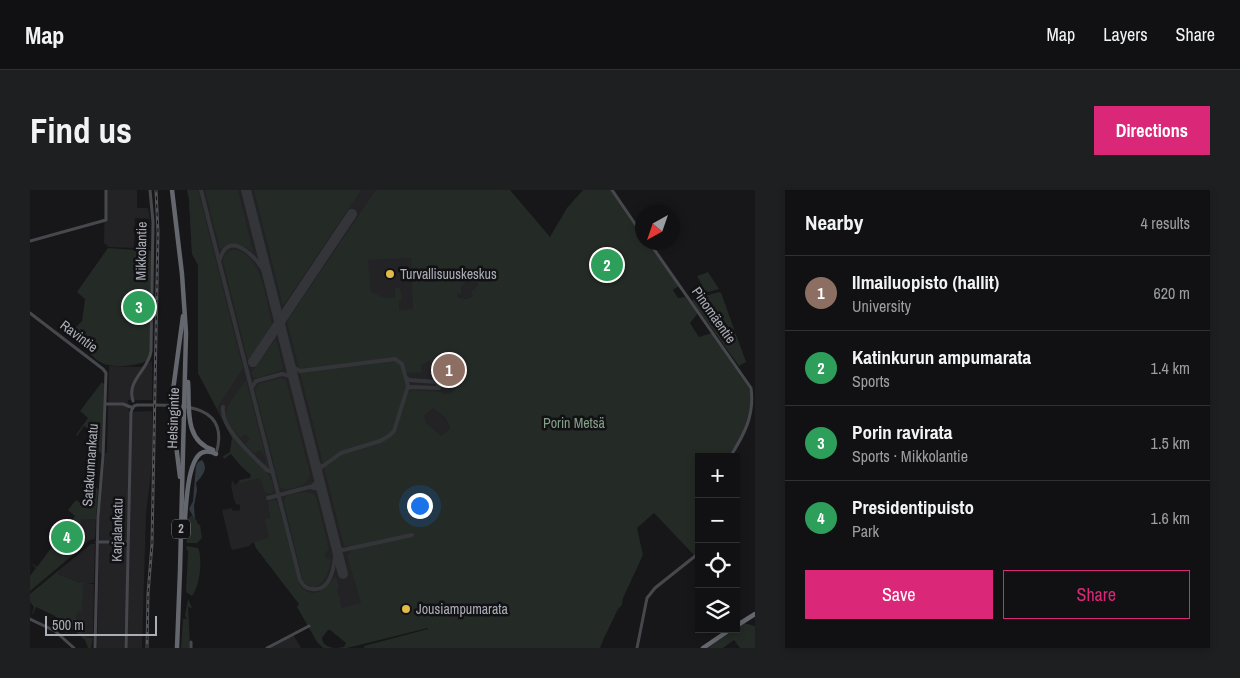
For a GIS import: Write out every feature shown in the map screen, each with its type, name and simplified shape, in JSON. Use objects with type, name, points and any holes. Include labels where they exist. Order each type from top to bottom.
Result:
[{"type":"highway","name":"Helsingintie","points":[[173,190],[186,333],[187,401]]},
{"type":"highway","name":"Helsingintie","points":[[173,190],[187,296],[187,401]]},
{"type":"highway","points":[[182,274],[182,318],[171,405],[182,500]]},
{"type":"highway","points":[[187,401],[191,428],[196,438],[206,447],[216,452]]},
{"type":"highway","name":"Helsingintie","points":[[178,648],[182,500],[187,411]]},
{"type":"highway","name":"Helsingintie","points":[[178,648],[184,531],[187,411]]},
{"type":"highway","points":[[184,531],[188,489],[194,464],[198,455],[204,452],[216,452]]},
{"type":"highway","points":[[740,623],[755,614]]},
{"type":"highway","points":[[703,648],[725,633]]},
{"type":"street","points":[[30,241],[106,220],[106,190]]},
{"type":"street","name":"Mikkolantie","points":[[132,396],[133,383],[148,362],[151,350],[153,222],[150,190]]},
{"type":"street","points":[[612,190],[635,224]]},
{"type":"street","name":"Pinomäentie","points":[[655,250],[751,388],[754,402],[752,419],[732,453]]},
{"type":"street","name":"Ravintie","points":[[30,313],[104,369],[106,381]]},
{"type":"street","name":"Satakunnankatu","points":[[94,648],[106,381]]},
{"type":"street","name":"Karjalankatu","points":[[126,648],[132,396]]},
{"type":"street","points":[[105,404],[190,406],[198,409],[208,415],[218,432],[216,452]]},
{"type":"street","points":[[98,542],[128,542]]},
{"type":"street","points":[[637,648],[647,598],[655,588],[695,556]]},
{"type":"street","points":[[30,619],[55,631],[74,648]]},
{"type":"street","points":[[267,648],[309,626]]},
{"type":"street","points":[[191,642],[191,648]]},
{"type":"shaded area","points":[[105,190],[137,190],[137,208],[148,208],[150,219],[135,218],[134,248],[109,247],[104,243]]},
{"type":"shaded area","points":[[187,190],[424,190],[444,300],[462,380],[445,417],[454,439],[392,625],[299,604],[256,548],[254,542],[249,546],[233,550],[231,548],[222,510],[232,508],[233,511],[240,510],[240,505],[236,504],[234,499],[231,482],[233,481],[235,485],[240,480],[250,478],[251,475],[240,465],[230,451],[232,438],[198,373],[198,265],[192,254]]},
{"type":"shaded area","points":[[472,275],[478,285],[473,296],[466,299],[458,297],[456,294],[462,292],[461,288]]},
{"type":"shaded area","points":[[152,361],[152,400],[128,400],[129,412],[152,411],[152,465],[146,513],[142,648],[126,648],[127,620],[125,620],[124,648],[97,648],[100,510],[105,453],[107,453],[109,366],[142,367]]},
{"type":"shaded area","points":[[202,460],[205,469],[196,483],[195,520],[189,509],[193,501],[196,466]]},
{"type":"shaded area","points":[[82,519],[96,519],[95,539],[90,540],[73,553],[69,549],[70,543],[81,531]]},
{"type":"shaded area","points":[[91,544],[95,544],[94,583],[81,583],[58,574],[58,571]]},
{"type":"shaded area","points":[[82,584],[94,584],[93,637],[86,637],[76,627],[77,611],[81,611]]},
{"type":"shaded area","points":[[293,634],[301,648],[269,648]]},
{"type":"green space","points":[[187,190],[198,190],[243,368],[217,408],[230,432],[270,476],[274,490],[271,494],[265,492],[260,478],[238,484],[240,480],[250,478],[251,475],[231,454],[224,459],[223,456],[230,452],[232,438],[198,373],[198,265],[192,254]]},
{"type":"green space","points":[[205,190],[238,190],[253,252],[236,244],[220,249]]},
{"type":"green space","points":[[254,190],[361,190],[283,306]]},
{"type":"green space","name":"Porin Metsä","points":[[376,190],[510,190],[550,237],[567,208],[583,190],[612,190],[635,224],[635,250],[653,250],[679,286],[673,290],[678,298],[685,297],[698,313],[690,323],[699,337],[712,333],[749,387],[753,403],[750,421],[731,453],[695,453],[695,554],[654,513],[637,528],[643,555],[623,598],[622,605],[618,609],[600,648],[364,648],[364,646],[428,628],[347,648],[337,648],[344,647],[346,643],[328,630],[322,638],[323,642],[334,648],[323,648],[317,642],[297,607],[299,604],[256,548],[254,542],[269,538],[265,519],[270,518],[268,503],[271,500],[275,500],[278,504],[300,586],[306,591],[316,593],[336,576],[342,608],[361,603],[347,556],[351,552],[350,547],[344,546],[287,321]],"holes":[[[411,258],[413,309],[399,310],[399,301],[402,300],[400,288],[395,288],[395,297],[384,298],[371,292],[368,260]],[[472,275],[478,285],[471,292],[473,296],[466,299],[458,297],[457,294],[462,293],[461,288]],[[454,357],[460,383],[450,394],[413,390],[409,392],[406,390],[407,384],[403,372],[422,373],[421,365],[429,361],[439,366]],[[433,408],[445,417],[450,429],[441,436],[426,423],[424,416]]]},
{"type":"green space","points":[[108,248],[152,251],[150,351],[147,361],[142,363],[122,366],[103,364],[91,354],[85,346],[83,337],[76,332],[76,327],[82,321],[85,299],[77,292]]},
{"type":"green space","points":[[232,250],[242,252],[250,258],[256,267],[265,291],[272,324],[248,361],[223,261],[225,254]]},
{"type":"green space","points":[[708,272],[719,289],[705,293],[699,288],[702,285],[697,276]]},
{"type":"green space","points":[[721,293],[746,362],[739,366],[692,301]]},
{"type":"green space","points":[[276,339],[283,367],[282,370],[258,378],[254,377],[251,373]]},
{"type":"green space","points":[[281,378],[286,380],[310,474],[307,482],[304,484],[285,490],[280,487],[255,390],[259,384]]},
{"type":"green space","points":[[246,380],[268,466],[267,468],[265,466],[265,458],[260,450],[254,453],[245,444],[250,439],[245,434],[240,438],[232,429],[226,415],[230,403]]},
{"type":"green space","points":[[102,382],[104,384],[102,453],[98,452],[98,436],[84,426],[76,435],[88,418],[80,411]]},
{"type":"green space","points":[[96,487],[98,490],[96,519],[82,519],[81,531],[70,543],[70,549],[74,554],[30,591],[30,576],[36,568],[30,562],[37,567],[75,516],[68,510],[76,500],[83,505]]},
{"type":"green space","points":[[304,492],[311,493],[316,497],[329,549],[325,554],[326,558],[331,559],[326,577],[318,586],[314,587],[308,585],[303,580],[284,502],[286,496]]},
{"type":"green space","points":[[192,515],[200,525],[202,538],[197,543],[187,543],[190,525],[188,519]]},
{"type":"green space","points":[[187,546],[198,548],[200,553],[199,579],[192,596],[186,592]]},
{"type":"green space","points":[[58,571],[58,574],[81,583],[94,583],[83,584],[82,611],[77,612],[76,627],[86,637],[93,638],[91,648],[88,648],[85,640],[72,628],[64,635],[71,627],[53,615],[36,607],[31,617],[34,607],[30,602],[30,594]]},
{"type":"green space","points":[[188,599],[192,608],[188,607],[190,646],[189,648],[181,648],[183,619],[187,619],[185,616]]},
{"type":"green space","points":[[744,623],[755,626],[755,648],[740,648],[734,640],[723,648],[707,648],[729,633],[740,633],[740,626]]},
{"type":"taxiway","points":[[201,190],[300,580],[306,587],[310,589],[319,588],[325,585],[329,579],[334,564],[335,542]]},
{"type":"taxiway","points":[[220,259],[225,249],[231,246],[238,246],[253,257],[266,273],[269,280]]},
{"type":"taxiway","points":[[268,498],[313,486],[317,481],[319,469],[341,453],[380,441],[389,436],[394,431],[408,386],[402,364],[395,359],[300,371],[289,362]]},
{"type":"taxiway","points":[[252,387],[256,381],[282,374],[290,376],[295,384]]},
{"type":"taxiway","points":[[406,378],[409,380],[437,382],[439,388],[408,388]]},
{"type":"taxiway","points":[[223,407],[223,415],[232,432],[267,470],[273,472]]},
{"type":"taxiway","points":[[314,461],[322,466]]},
{"type":"taxiway","points":[[310,487],[319,489],[323,496]]},
{"type":"taxiway","points":[[336,545],[339,549],[343,550],[412,535]]},
{"type":"runway","points":[[246,190],[343,574]]},
{"type":"runway","points":[[253,362],[352,214]]},
{"type":"railway","points":[[147,648],[148,594],[152,544],[158,232],[156,190]]},
{"type":"place","name":"Katinkurun ampumarata","points":[[607,265]]},
{"type":"place","name":"Turvallisuuskeskus","points":[[390,274]]},
{"type":"place","name":"Porin ravirata","points":[[139,307]]},
{"type":"place","name":"Ilmailuopisto (hallit)","points":[[449,370]]},
{"type":"place","name":"Presidentipuisto","points":[[67,537]]},
{"type":"place","name":"Jousiampumarata","points":[[406,609]]}]
